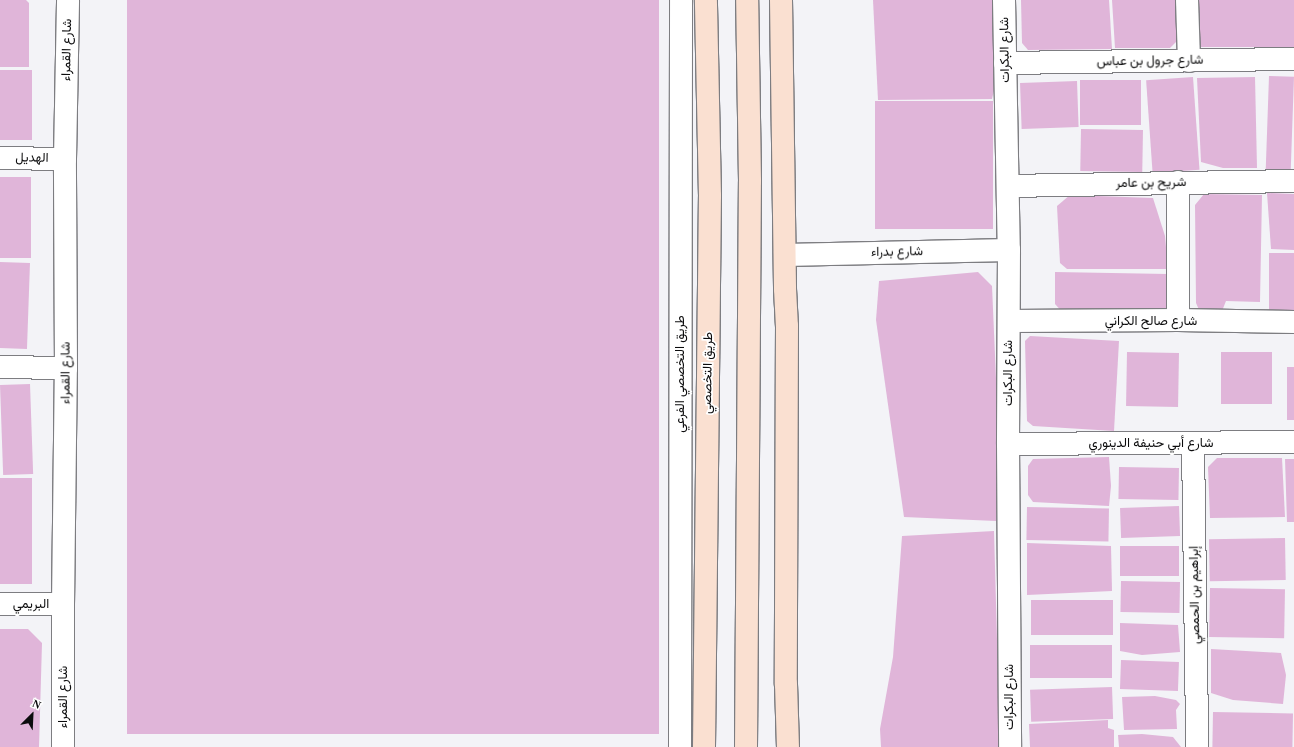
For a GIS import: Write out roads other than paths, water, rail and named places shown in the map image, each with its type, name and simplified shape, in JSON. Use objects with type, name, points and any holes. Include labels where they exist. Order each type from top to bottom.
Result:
[{"type":"main road","name":"طريق التخصصي","points":[[704,747],[710,196],[706,0]]},
{"type":"main road","points":[[746,747],[750,182],[747,0]]},
{"type":"main road","points":[[781,0],[785,289],[787,326],[786,684],[788,747]]},
{"type":"street","name":"شارع القمراء","points":[[63,747],[66,368],[65,159],[68,0]]},
{"type":"street","name":"طريق التخصصي الفرعي","points":[[680,747],[681,0]]},
{"type":"street","name":"شارع البكرات","points":[[1004,0],[1009,250],[1008,444],[1010,747]]},
{"type":"street","points":[[1187,0],[1189,61]]},
{"type":"street","name":"شارع جرول بن عباس","points":[[1005,63],[1294,60]]},
{"type":"street","name":"الهديل","points":[[0,158],[65,159]]},
{"type":"street","name":"شريح بن عامر","points":[[1008,186],[1294,181]]},
{"type":"street","points":[[1178,182],[1178,320]]},
{"type":"street","name":"شارع بدراء","points":[[785,254],[1009,250]]},
{"type":"street","name":"شارع صالح الكراني","points":[[1009,321],[1178,320],[1294,322]]},
{"type":"street","points":[[0,367],[66,368]]},
{"type":"street","name":"شارع أبي حنيفة الدينوري","points":[[1008,444],[1294,442]]},
{"type":"street","name":"إبراهيم بن الحمصي","points":[[1193,443],[1197,747]]},
{"type":"street","name":"البريمي","points":[[0,604],[63,604]]}]
